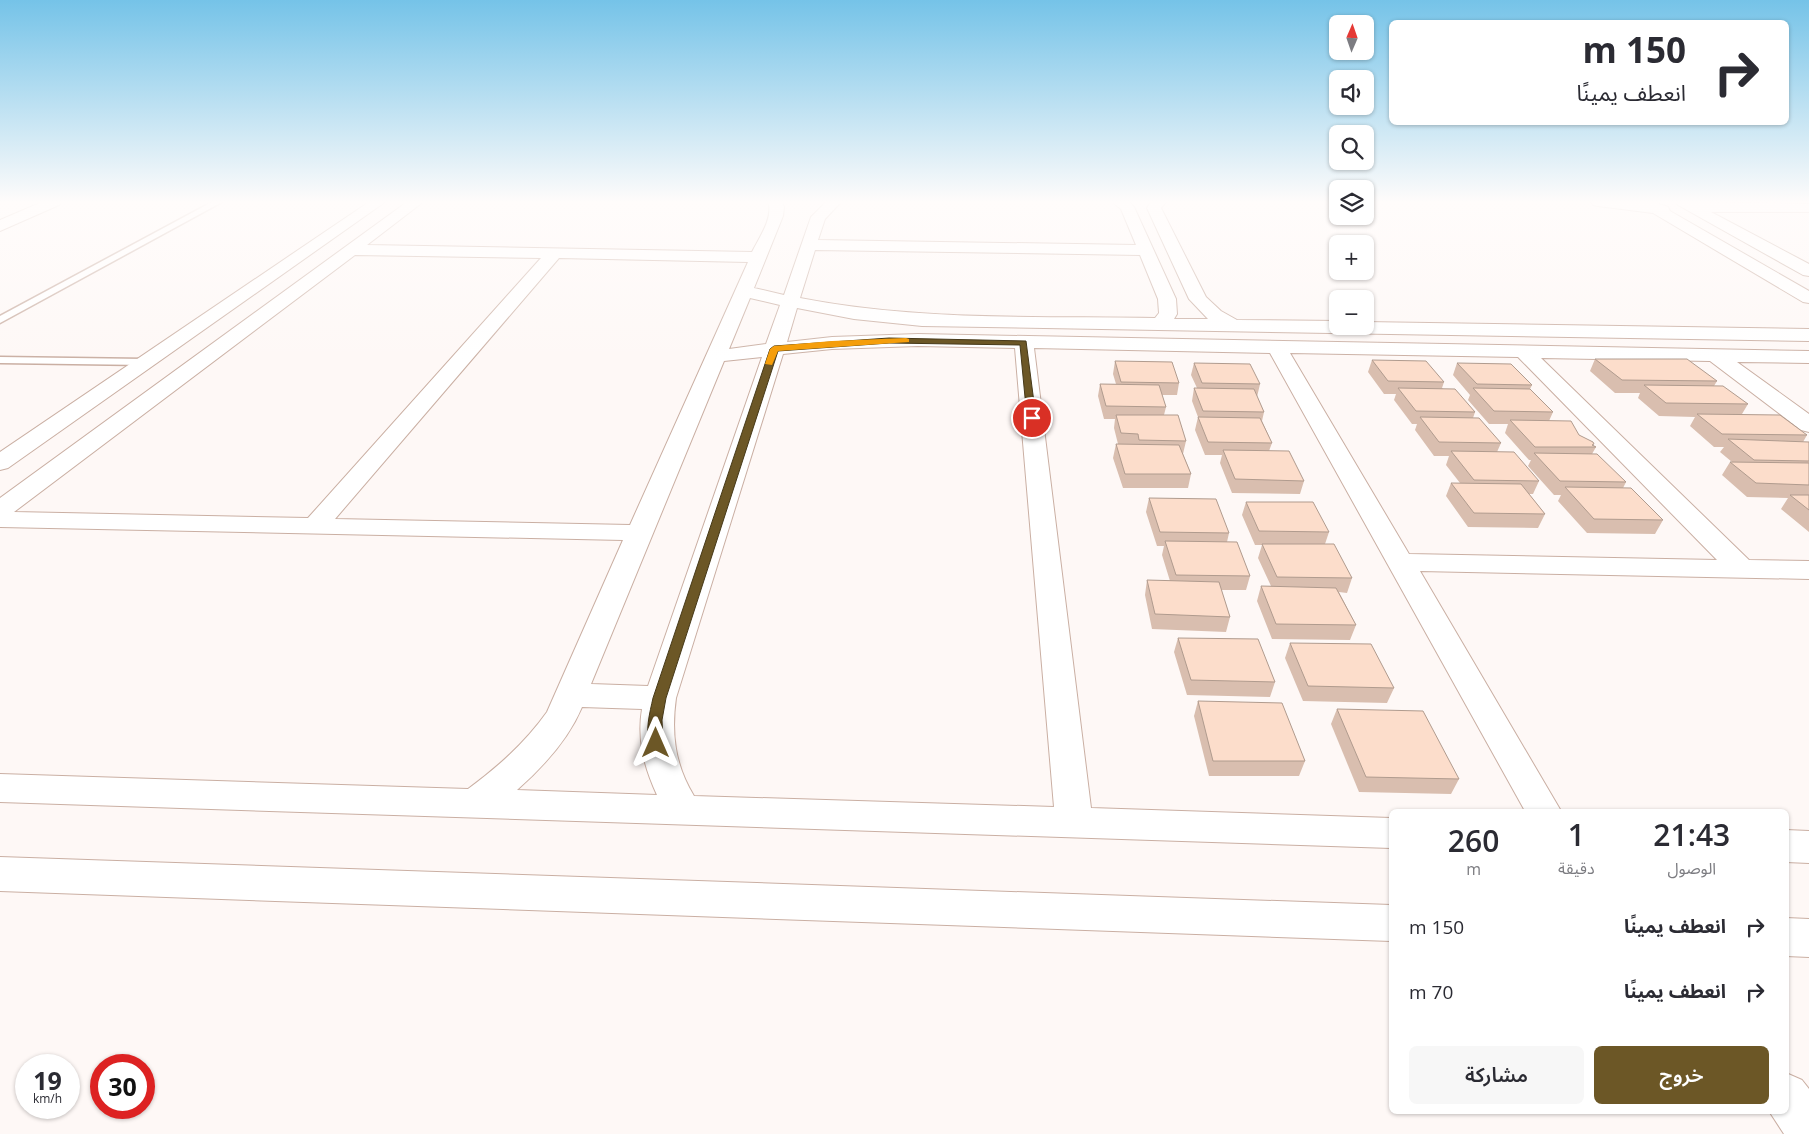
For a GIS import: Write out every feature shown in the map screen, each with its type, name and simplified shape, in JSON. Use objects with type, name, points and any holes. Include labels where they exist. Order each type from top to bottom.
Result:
[{"type":"street","points":[[0,463],[303,255]]},
{"type":"street","points":[[0,510],[344,255]]},
{"type":"street","points":[[315,526],[553,255]]},
{"type":"street","points":[[475,803],[504,783],[527,761],[546,739],[561,717],[758,257],[617,255]]},
{"type":"street","points":[[684,810],[670,788],[661,765],[656,743],[656,720],[660,698],[806,255]]},
{"type":"street","points":[[1147,255],[1167,299],[1168,314],[1160,324]]},
{"type":"street","points":[[1179,255],[1198,300],[1214,315],[1233,325]]},
{"type":"street","points":[[1735,255],[1809,298]]},
{"type":"street","points":[[1780,255],[1809,271]]},
{"type":"street","points":[[744,291],[790,302],[892,318],[1809,335]]},
{"type":"street","points":[[1167,299],[1198,300]]},
{"type":"street","points":[[889,341],[892,318]]},
{"type":"street","points":[[1508,330],[1741,568]]},
{"type":"street","points":[[1568,331],[1593,353]]},
{"type":"street","points":[[716,356],[774,349],[889,341],[1809,356]]},
{"type":"street","points":[[1024,342],[1074,823]]},
{"type":"street","points":[[1277,347],[1542,809]]},
{"type":"street","points":[[1715,355],[1809,425]]},
{"type":"street","points":[[0,518],[641,533]]},
{"type":"street","points":[[1400,562],[1809,570]]},
{"type":"street","points":[[571,695],[660,698]]},
{"type":"street","points":[[0,788],[1389,833]]},
{"type":"street","points":[[1789,846],[1809,846]]},
{"type":"street","points":[[0,874],[1389,924]]},
{"type":"street","points":[[1789,937],[1809,938]]},
{"type":"street","points":[[1789,1100],[1809,1130]]},
{"type":"lane","points":[[0,320],[120,255]]},
{"type":"lane","points":[[0,360],[145,362]]},
{"type":"building","points":[[1595,359],[1687,359],[1717,381],[1622,380]]},
{"type":"building","points":[[1372,360],[1426,361],[1444,382],[1388,381]]},
{"type":"building","points":[[1115,361],[1172,362],[1179,383],[1121,382]]},
{"type":"building","points":[[1194,363],[1250,364],[1260,384],[1202,383]]},
{"type":"building","points":[[1457,363],[1511,364],[1532,385],[1477,384]]},
{"type":"building","points":[[1100,384],[1159,385],[1166,407],[1106,406]]},
{"type":"building","points":[[1644,385],[1723,386],[1748,404],[1666,403]]},
{"type":"building","points":[[1194,388],[1254,389],[1264,412],[1203,411]]},
{"type":"building","points":[[1398,388],[1455,389],[1475,412],[1416,411]]},
{"type":"building","points":[[1473,388],[1530,389],[1553,412],[1494,411]]},
{"type":"building","points":[[1697,414],[1780,415],[1807,435],[1722,434]]},
{"type":"building","points":[[1116,415],[1178,415],[1186,441],[1139,440],[1138,434],[1121,433]]},
{"type":"building","points":[[1198,417],[1260,418],[1272,443],[1208,442]]},
{"type":"building","points":[[1420,417],[1479,418],[1501,443],[1439,442]]},
{"type":"building","points":[[1510,420],[1571,421],[1579,435],[1593,442],[1594,444],[1592,445],[1596,447],[1535,447]]},
{"type":"building","points":[[1728,439],[1809,442],[1809,461],[1754,460]]},
{"type":"building","points":[[1116,444],[1179,445],[1191,474],[1125,474]]},
{"type":"building","points":[[1223,450],[1289,451],[1304,481],[1235,479]]},
{"type":"building","points":[[1451,451],[1514,452],[1539,481],[1474,480]]},
{"type":"building","points":[[1534,453],[1597,454],[1626,482],[1560,481]]},
{"type":"building","points":[[1730,462],[1809,463],[1809,485],[1756,483]]},
{"type":"building","points":[[1451,483],[1521,484],[1545,514],[1474,513]]},
{"type":"building","points":[[1565,487],[1631,488],[1663,520],[1594,519]]},
{"type":"building","points":[[1790,495],[1809,495],[1809,510]]},
{"type":"building","points":[[1149,498],[1216,499],[1229,533],[1160,532]]},
{"type":"building","points":[[1246,502],[1313,502],[1329,532],[1259,531]]},
{"type":"building","points":[[1165,541],[1237,542],[1250,576],[1176,575]]},
{"type":"building","points":[[1262,544],[1334,544],[1352,578],[1277,577]]},
{"type":"building","points":[[1147,580],[1219,582],[1230,617],[1155,614]]},
{"type":"building","points":[[1261,586],[1336,588],[1356,625],[1276,624]]},
{"type":"building","points":[[1178,638],[1258,639],[1275,682],[1191,680]]},
{"type":"building","points":[[1290,643],[1371,644],[1394,688],[1308,686]]},
{"type":"building","points":[[1198,701],[1282,703],[1305,761],[1213,761]]},
{"type":"building","points":[[1337,709],[1423,711],[1459,779],[1366,777]]},
{"type":"slow traffic","points":[[770,364],[774,349],[832,343],[906,340]]},
{"type":"route","points":[[656,743],[656,720],[660,698],[774,349],[832,343],[918,340],[1024,342],[1032,418]]}]
